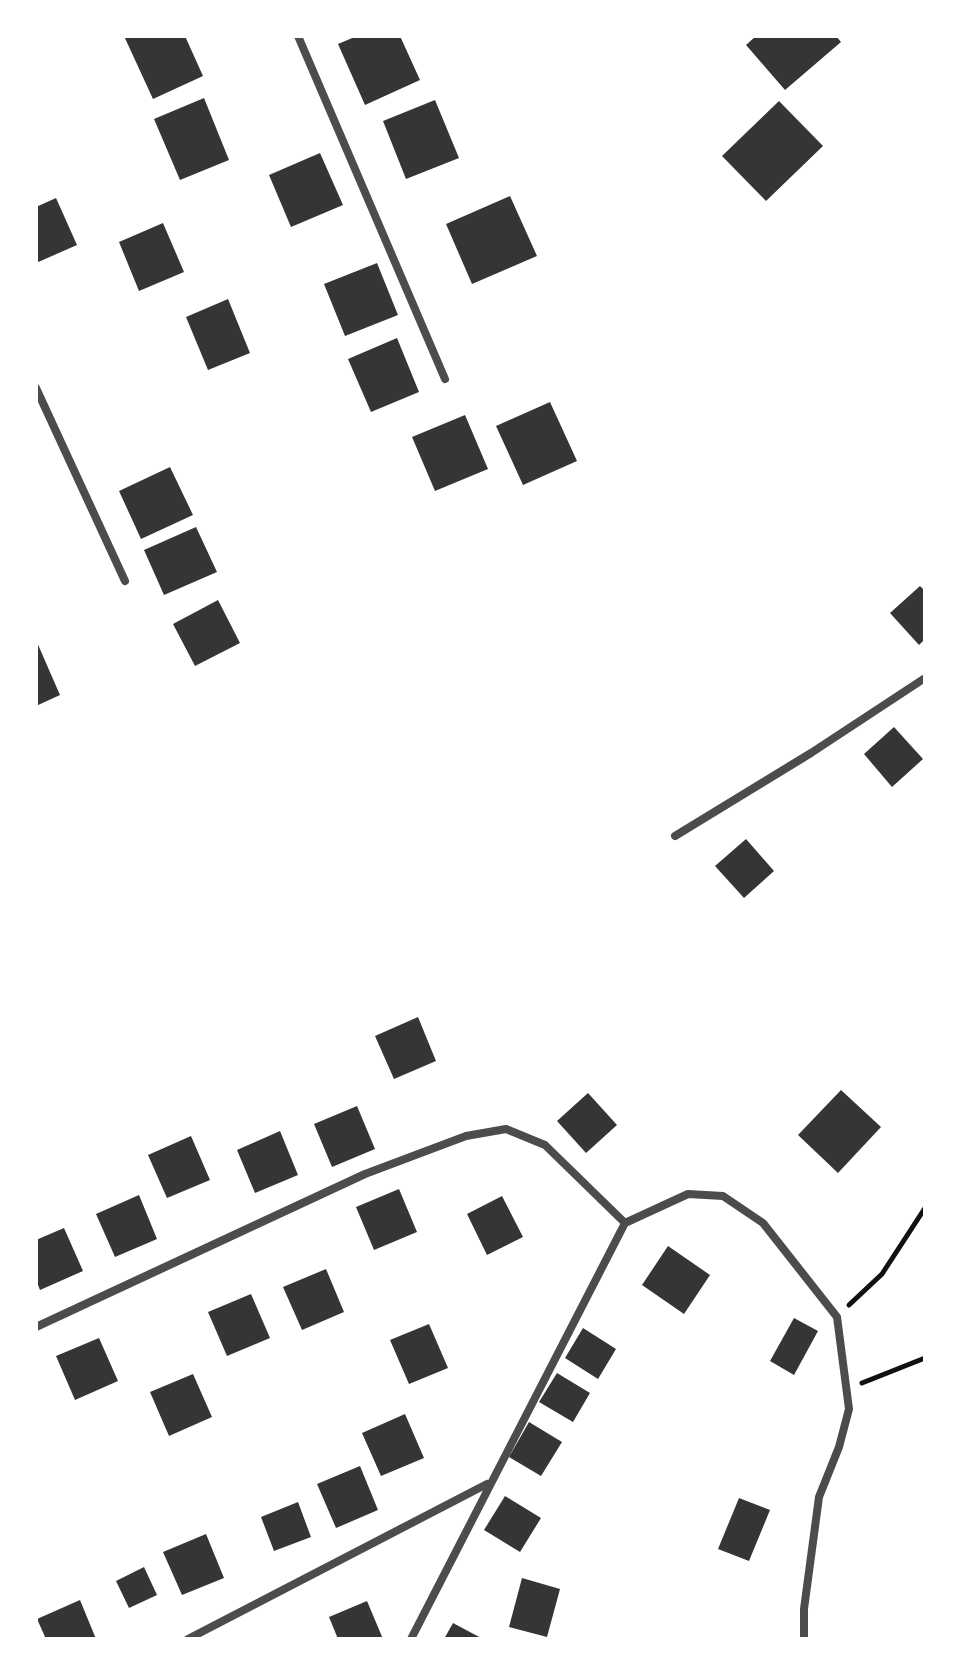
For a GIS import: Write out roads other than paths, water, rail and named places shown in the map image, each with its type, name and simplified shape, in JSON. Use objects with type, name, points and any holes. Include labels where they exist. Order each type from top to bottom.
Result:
[{"type":"street","points":[[298,36],[445,379]]},
{"type":"street","points":[[36,388],[125,581]]},
{"type":"street","points":[[675,836],[811,753],[925,678]]},
{"type":"street","points":[[36,1327],[365,1174],[466,1136],[506,1129],[545,1145],[625,1223]]},
{"type":"street","points":[[411,1639],[488,1484],[625,1223],[688,1194],[723,1196],[763,1223],[837,1317],[849,1409],[839,1447],[819,1497],[804,1609],[804,1639]]},
{"type":"street","points":[[188,1639],[488,1484]]}]
